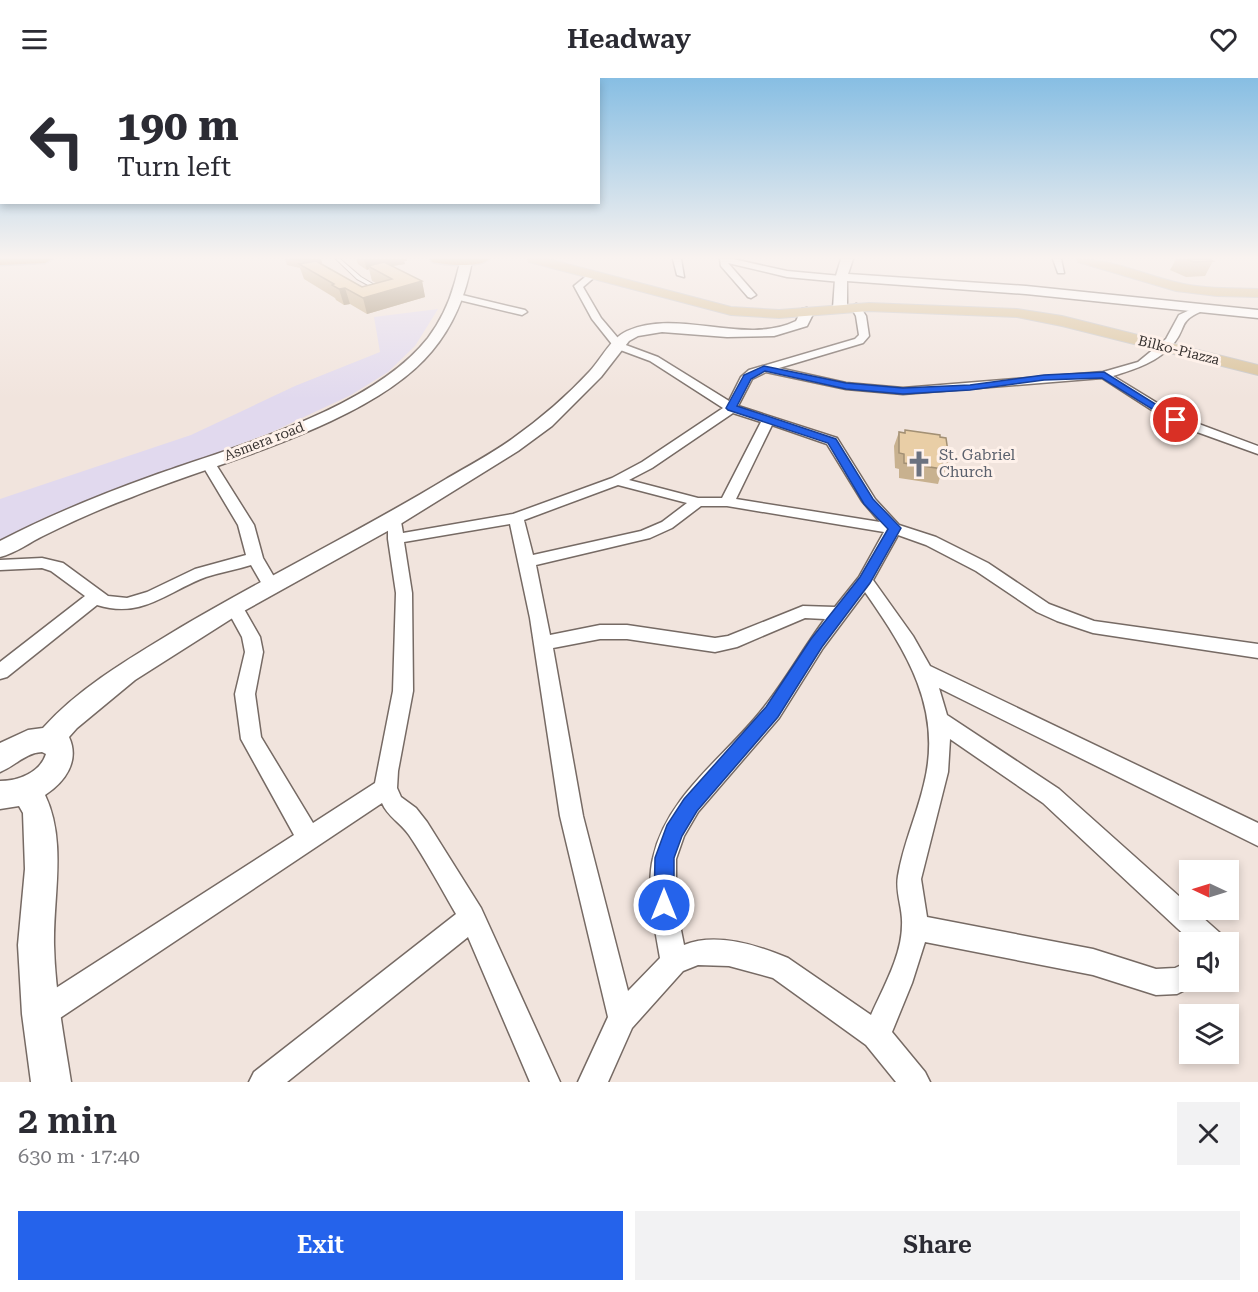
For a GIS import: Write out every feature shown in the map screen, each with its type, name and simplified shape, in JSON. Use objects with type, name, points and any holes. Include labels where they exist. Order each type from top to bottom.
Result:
[{"type":"main road","name":"Bilko-Piazza","points":[[711,306],[731,311],[779,314],[856,307],[1017,313],[1062,321],[1258,370]]},
{"type":"street","name":"Asmera road","points":[[0,550],[101,503],[304,426],[390,381],[417,360],[434,339],[454,306]]},
{"type":"street","points":[[496,306],[522,312]]},
{"type":"street","points":[[589,306],[619,346],[654,359],[731,408],[832,441],[869,501],[894,528]]},
{"type":"street","points":[[1162,306],[1258,314]]},
{"type":"street","points":[[395,529],[516,518],[618,481],[700,431],[731,408],[747,377],[764,368],[859,340],[864,336],[864,328],[856,307]]},
{"type":"street","points":[[764,368],[846,386],[903,391],[1104,375],[1142,364],[1164,346],[1182,317],[1197,310]]},
{"type":"street","points":[[50,740],[67,720],[126,673],[234,606],[395,529],[546,422],[596,374],[624,338],[634,333],[662,328],[727,333],[785,330],[802,322],[807,312]]},
{"type":"street","points":[[1104,375],[1176,420],[1258,450]]},
{"type":"street","points":[[727,502],[768,420]]},
{"type":"street","points":[[208,463],[246,525],[255,558],[272,587]]},
{"type":"street","points":[[618,481],[698,502],[727,502],[851,524],[894,528],[931,542],[982,567],[1043,608],[1063,617],[1093,627],[1258,651]]},
{"type":"street","points":[[529,561],[645,535],[667,525],[698,502]]},
{"type":"street","points":[[516,518],[529,561],[586,884],[622,1018]]},
{"type":"street","points":[[674,962],[664,905],[664,858],[674,831],[690,805],[772,712],[817,643],[865,580],[894,528]]},
{"type":"street","points":[[395,529],[404,593],[403,691],[387,771],[386,788],[393,804],[408,815],[419,830],[472,917],[545,1082]]},
{"type":"street","points":[[0,566],[42,563],[57,567],[110,604],[142,600],[198,574],[255,558]]},
{"type":"street","points":[[865,580],[896,624],[924,672],[937,719],[940,756],[908,882],[915,927],[898,985],[876,1035]]},
{"type":"street","points":[[0,672],[98,595]]},
{"type":"street","points":[[234,606],[251,638],[254,652],[245,694],[251,739],[308,837]]},
{"type":"street","points":[[542,643],[600,632],[627,632],[715,645],[731,642],[803,612],[841,614]]},
{"type":"street","points":[[924,672],[1258,835]]},
{"type":"street","points":[[937,719],[1051,796],[1200,932]]},
{"type":"street","points":[[0,759],[25,743],[39,740],[50,740],[58,744],[61,751],[60,760],[53,771],[14,792],[38,813],[41,869],[36,945],[41,1014],[51,1082]]},
{"type":"street","points":[[41,1014],[386,788]]},
{"type":"street","points":[[264,1082],[472,917]]},
{"type":"street","points":[[915,927],[1093,962],[1156,982],[1179,980]]},
{"type":"street","points":[[593,1082],[622,1018],[674,962],[698,952],[729,953],[779,967],[876,1035],[915,1082]]},
{"type":"shaded area","points":[[438,309],[415,346],[388,372],[351,395],[272,432],[44,518],[0,541],[0,499],[191,435],[295,386],[380,352],[374,317]]},
{"type":"building","points":[[905,430],[946,438],[949,459],[942,459],[943,469],[904,463],[904,454],[899,453],[899,432],[905,433]]},
{"type":"place","name":"St. Gabriel Church","points":[[919,464]]},
{"type":"route","points":[[664,905],[664,858],[674,831],[690,805],[772,712],[817,643],[865,580],[894,528],[869,501],[852,477],[832,441],[731,408],[747,377],[764,368],[846,386],[903,391],[1104,375],[1176,420]]}]
